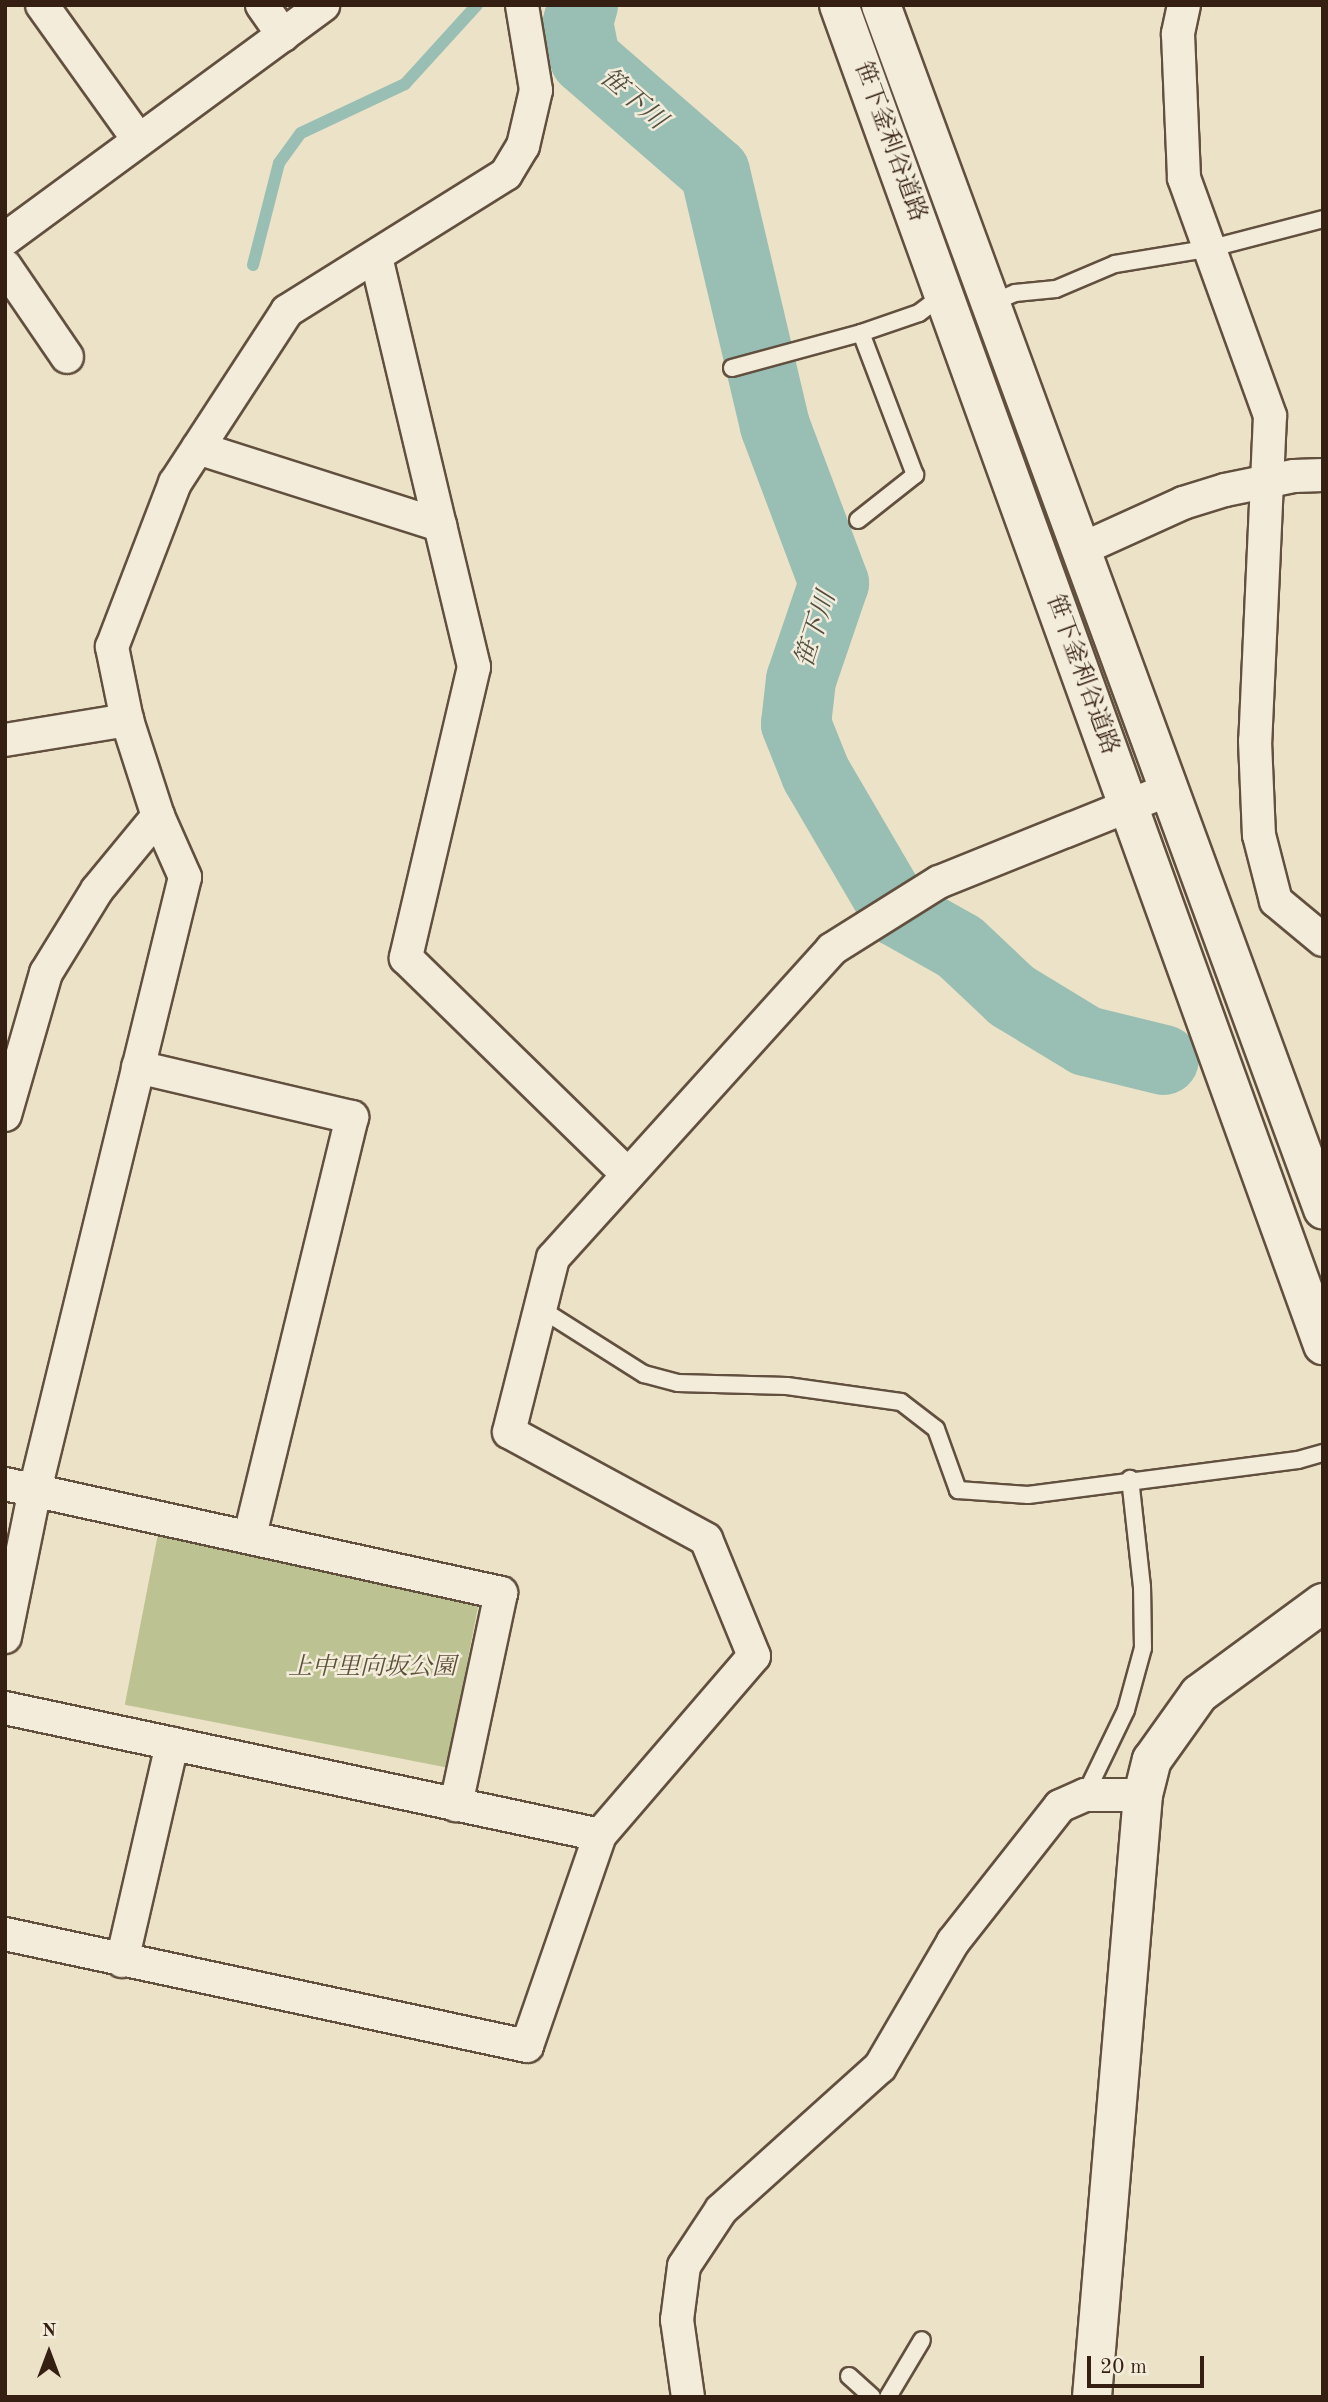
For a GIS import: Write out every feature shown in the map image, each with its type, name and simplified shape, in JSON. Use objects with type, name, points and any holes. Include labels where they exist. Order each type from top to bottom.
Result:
[{"type":"street","points":[[42,5],[138,139]]},
{"type":"street","points":[[262,5],[283,35]]},
{"type":"street","points":[[5,239],[323,5]]},
{"type":"street","points":[[5,1637],[20,1487],[138,1068],[184,877],[158,816],[127,719],[112,647],[175,483],[287,311],[506,174],[523,146],[536,90],[522,5]]},
{"type":"street","name":"笹下釜利谷道路","points":[[839,5],[1084,548],[1323,1209]]},
{"type":"street","name":"笹下釜利谷道路","points":[[881,5],[1128,807],[1314,1296],[1323,1345]]},
{"type":"street","points":[[1184,5],[1178,34],[1184,178],[1212,248],[1270,416],[1255,741],[1259,835],[1276,901],[1323,940]]},
{"type":"street","points":[[376,257],[474,667],[406,958],[628,1175]]},
{"type":"street","points":[[5,266],[67,357]]},
{"type":"street","points":[[198,448],[440,525]]},
{"type":"street","points":[[1084,548],[1183,503],[1226,490],[1268,484],[1294,476],[1323,475]]},
{"type":"street","points":[[5,740],[127,719]]},
{"type":"street","points":[[5,1934],[527,2046],[600,1835],[754,1656],[706,1539],[509,1432],[553,1258],[832,949],[939,882],[1170,789]]},
{"type":"street","points":[[5,1115],[46,972],[97,890],[158,816]]},
{"type":"street","points":[[138,1068],[352,1117],[250,1535]]},
{"type":"street","points":[[20,1487],[250,1535],[501,1593],[456,1805]]},
{"type":"street","points":[[1092,2397],[1143,1795],[1152,1760],[1199,1694],[1323,1603]]},
{"type":"street","points":[[5,1708],[600,1835]]},
{"type":"street","points":[[122,1961],[172,1744]]},
{"type":"street","points":[[688,2397],[677,2320],[684,2266],[721,2210],[880,2067],[953,1942],[1060,1806],[1085,1795],[1143,1795]]},
{"type":"lane","points":[[733,367],[861,333],[919,313],[968,290],[1015,293],[1056,289],[1115,264],[1212,248],[1323,219]]},
{"type":"lane","points":[[858,520],[915,475],[861,333]]},
{"type":"lane","points":[[541,1310],[644,1374],[678,1383],[786,1385],[901,1402],[936,1429],[958,1490],[1028,1495],[1130,1479],[1298,1460],[1323,1453]]},
{"type":"lane","points":[[1085,1795],[1126,1710],[1143,1648],[1142,1587],[1130,1479]]},
{"type":"lane","points":[[888,2397],[922,2340]]},
{"type":"lane","points":[[849,2376],[872,2397]]},
{"type":"green space","name":"上中里向坂公園","points":[[158,1534],[480,1597],[447,1767],[125,1705]]},
{"type":"waterway","points":[[253,265],[279,163],[301,133],[405,84],[477,5]]},
{"type":"waterway","name":"笹下川","points":[[583,5],[578,22],[585,59],[715,172],[775,426],[834,583],[801,680],[796,724],[816,774],[896,911],[960,947],[1012,996],[1086,1041],[1164,1060]]}]
